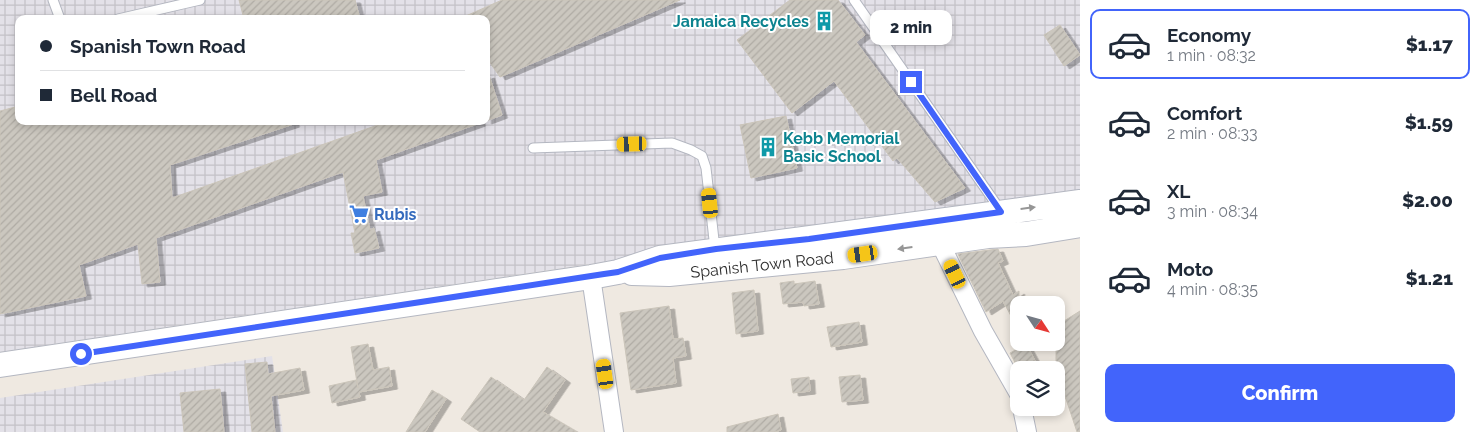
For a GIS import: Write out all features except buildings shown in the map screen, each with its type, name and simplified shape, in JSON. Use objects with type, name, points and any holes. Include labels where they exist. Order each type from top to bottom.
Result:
[{"type":"main road","name":"Spanish Town Road","points":[[0,366],[618,272],[660,258],[716,249],[809,239],[1075,202]]},
{"type":"main road","name":"Spanish Town Road","points":[[618,272],[669,274],[843,257],[988,236],[1026,234],[1080,225]]},
{"type":"main road","name":"Spanish Town Road","points":[[1026,234],[1071,242],[1080,241]]},
{"type":"street","points":[[940,243],[983,332],[1010,378]]},
{"type":"street","points":[[591,276],[614,432]]},
{"type":"street","points":[[1024,416],[1027,432]]},
{"type":"lane","points":[[53,0],[59,15]]},
{"type":"lane","points":[[135,15],[200,0]]},
{"type":"lane","points":[[854,0],[1001,212]]},
{"type":"lane","points":[[533,148],[672,143],[702,156],[706,168],[716,249]]},
{"type":"shaded area","points":[[0,0],[1080,0],[1080,191],[0,352]]},
{"type":"shaded area","points":[[272,356],[283,432],[0,432],[0,398]]},
{"type":"place","name":"Jamaica Recycles","points":[[824,21]]},
{"type":"place","name":"Kebb Memorial Basic School","points":[[768,147]]},
{"type":"place","name":"Rubis","points":[[359,214]]},
{"type":"route","points":[[81,354],[618,272],[660,258],[716,249],[809,239],[1001,212],[911,82]]}]
